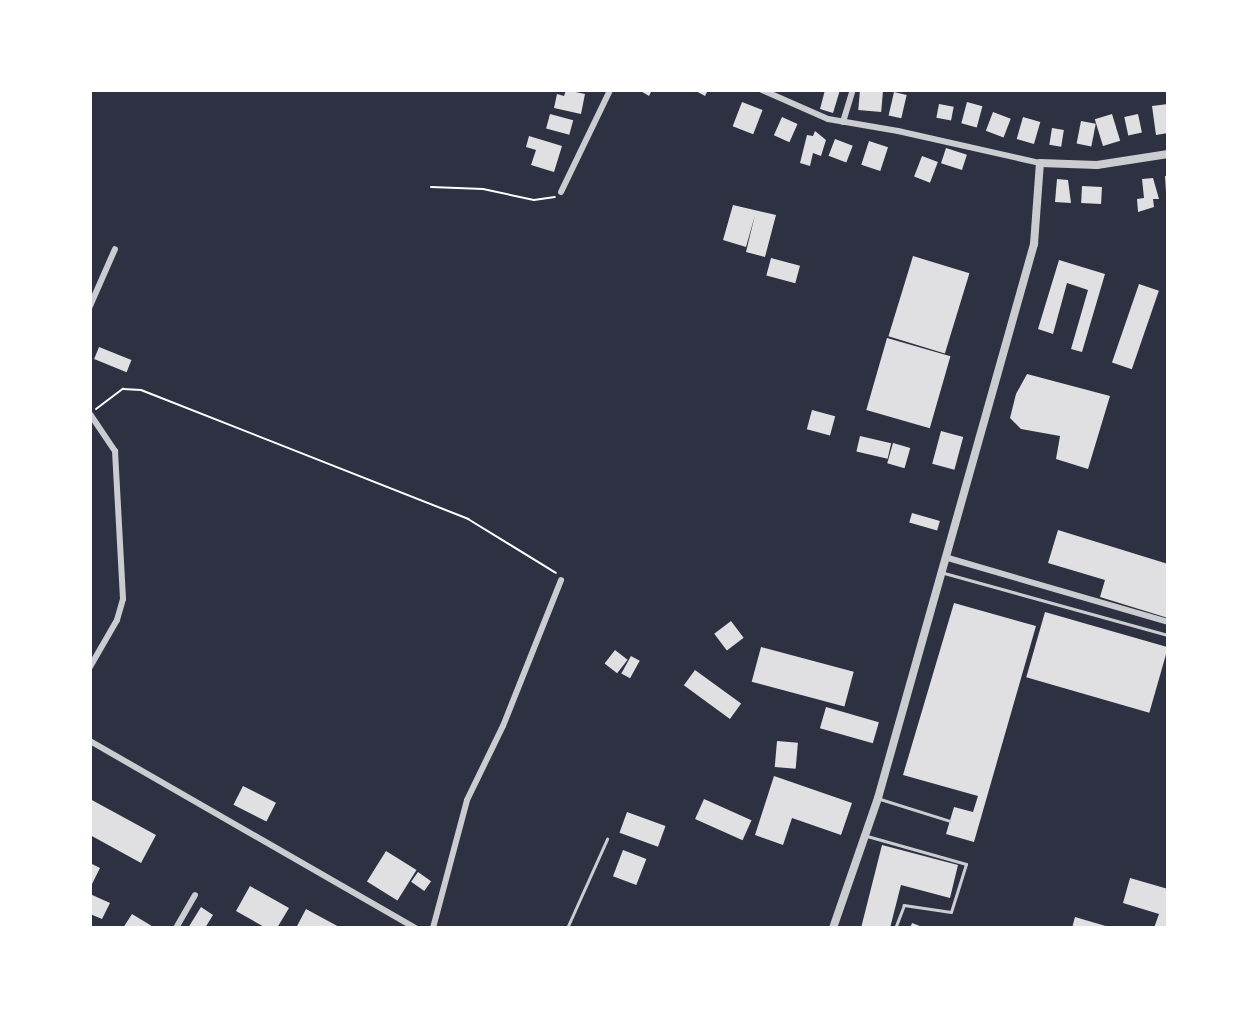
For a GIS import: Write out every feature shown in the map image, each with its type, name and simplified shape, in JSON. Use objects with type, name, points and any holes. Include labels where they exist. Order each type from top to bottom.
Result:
[{"type":"street","points":[[561,192],[610,90]]},
{"type":"street","points":[[762,90],[813,115],[1040,163],[1097,165],[1168,154]]},
{"type":"street","points":[[843,122],[853,90]]},
{"type":"street","points":[[833,928],[867,836],[944,573],[1034,244],[1040,163]]},
{"type":"street","points":[[90,306],[115,249]]},
{"type":"street","points":[[90,667],[117,620],[123,599],[115,451],[91,415]]},
{"type":"street","points":[[948,558],[1168,622]]},
{"type":"street","points":[[434,928],[467,800],[503,726],[561,580]]},
{"type":"street","points":[[90,741],[415,928]]},
{"type":"street","points":[[176,928],[195,895]]},
{"type":"lane","points":[[944,573],[1168,635]]},
{"type":"lane","points":[[878,798],[950,821]]},
{"type":"lane","points":[[867,836],[966,864],[951,912],[904,904],[895,928]]},
{"type":"lane","points":[[567,928],[607,839]]},
{"type":"path","points":[[431,187],[483,189],[534,200],[553,198],[561,192]]},
{"type":"path","points":[[91,415],[102,402],[123,389],[141,390],[468,519],[552,568],[561,580]]},
{"type":"building","points":[[566,90],[585,94],[581,114],[554,108],[557,94],[564,96]]},
{"type":"building","points":[[639,90],[652,90],[649,96]]},
{"type":"building","points":[[694,90],[708,90],[705,96]]},
{"type":"building","points":[[825,90],[840,90],[833,113],[820,109]]},
{"type":"building","points":[[860,90],[883,92],[881,112],[858,110]]},
{"type":"building","points":[[894,92],[907,95],[901,118],[889,115]]},
{"type":"building","points":[[742,102],[763,110],[753,134],[733,126]]},
{"type":"building","points":[[967,102],[982,106],[977,127],[961,123]]},
{"type":"building","points":[[939,104],[954,107],[951,121],[936,118]]},
{"type":"building","points":[[1168,104],[1168,133],[1156,135],[1152,106]]},
{"type":"building","points":[[993,112],[1011,119],[1004,137],[986,131]]},
{"type":"building","points":[[550,114],[573,120],[569,135],[546,128]]},
{"type":"building","points":[[1112,114],[1120,141],[1103,146],[1095,119]]},
{"type":"building","points":[[1138,114],[1142,133],[1128,135],[1124,117]]},
{"type":"building","points":[[782,117],[798,124],[789,142],[774,135]]},
{"type":"building","points":[[1023,117],[1040,122],[1034,144],[1017,139]]},
{"type":"building","points":[[1081,121],[1096,124],[1091,146],[1077,144]]},
{"type":"building","points":[[1052,128],[1064,130],[1061,147],[1049,145]]},
{"type":"building","points":[[815,131],[826,140],[821,156],[813,153],[810,166],[800,163],[807,135],[813,136]]},
{"type":"building","points":[[529,136],[562,146],[554,172],[531,165],[536,150],[526,147]]},
{"type":"building","points":[[835,139],[853,146],[846,163],[829,156]]},
{"type":"building","points":[[869,141],[888,147],[880,171],[861,165]]},
{"type":"building","points":[[946,148],[967,155],[962,170],[941,163]]},
{"type":"building","points":[[922,156],[938,162],[930,183],[914,177]]},
{"type":"building","points":[[1165,176],[1168,176],[1168,192],[1166,192]]},
{"type":"building","points":[[1153,178],[1159,199],[1153,199],[1154,207],[1138,212],[1137,199],[1144,198],[1142,179]]},
{"type":"building","points":[[1057,179],[1068,180],[1071,203],[1055,202]]},
{"type":"building","points":[[1082,186],[1102,187],[1101,204],[1081,203]]},
{"type":"building","points":[[733,205],[776,215],[765,257],[746,252],[755,215],[746,247],[723,240]]},
{"type":"building","points":[[913,256],[969,273],[945,354],[888,336]]},
{"type":"building","points":[[771,258],[800,266],[795,283],[766,275]]},
{"type":"building","points":[[1059,260],[1105,274],[1082,352],[1071,349],[1088,290],[1067,283],[1053,334],[1038,329]]},
{"type":"building","points":[[1139,284],[1159,291],[1132,369],[1112,362]]},
{"type":"building","points":[[887,338],[950,356],[930,428],[866,410]]},
{"type":"building","points":[[99,347],[131,360],[127,372],[94,359]]},
{"type":"building","points":[[1027,374],[1110,396],[1088,469],[1056,459],[1060,436],[1021,429],[1010,418],[1016,394]]},
{"type":"building","points":[[812,410],[835,416],[830,436],[807,429]]},
{"type":"building","points":[[941,431],[963,437],[954,470],[932,464]]},
{"type":"building","points":[[860,436],[891,443],[888,459],[856,452]]},
{"type":"building","points":[[893,443],[910,448],[905,468],[887,463]]},
{"type":"building","points":[[912,513],[940,521],[937,531],[909,523]]},
{"type":"building","points":[[1058,530],[1168,564],[1168,618],[1100,597],[1105,580],[1048,563]]},
{"type":"building","points":[[954,603],[1036,626],[974,842],[946,834],[954,807],[973,812],[978,796],[903,775]]},
{"type":"building","points":[[1045,612],[1168,647],[1149,713],[1026,677]]},
{"type":"building","points":[[731,621],[744,638],[727,650],[714,634]]},
{"type":"building","points":[[761,647],[854,672],[844,707],[752,682]]},
{"type":"building","points":[[615,650],[628,660],[617,673],[605,663]]},
{"type":"building","points":[[631,656],[640,661],[630,678],[621,673]]},
{"type":"building","points":[[695,670],[741,704],[730,719],[684,685]]},
{"type":"building","points":[[826,707],[879,722],[873,743],[820,728]]},
{"type":"building","points":[[777,741],[798,743],[796,769],[775,767]]},
{"type":"building","points":[[774,776],[852,803],[841,835],[792,818],[783,845],[755,835]]},
{"type":"building","points":[[243,786],[276,803],[266,822],[233,805]]},
{"type":"building","points":[[90,799],[156,835],[141,863],[90,835]]},
{"type":"building","points":[[704,799],[752,820],[743,840],[695,819]]},
{"type":"building","points":[[627,812],[666,826],[658,847],[619,833]]},
{"type":"building","points":[[882,845],[958,865],[950,898],[901,885],[890,928],[861,928]]},
{"type":"building","points":[[623,850],[646,859],[636,885],[613,876]]},
{"type":"building","points":[[386,851],[417,870],[397,901],[367,882]]},
{"type":"building","points":[[90,863],[100,868],[90,888]]},
{"type":"building","points":[[418,872],[431,881],[424,891],[411,882]]},
{"type":"building","points":[[1130,878],[1168,889],[1168,928],[1154,928],[1159,914],[1123,903]]},
{"type":"building","points":[[250,886],[289,908],[277,928],[266,928],[236,911]]},
{"type":"building","points":[[90,894],[110,903],[102,919],[90,914]]},
{"type":"building","points":[[201,907],[213,915],[205,928],[188,928]]},
{"type":"building","points":[[306,909],[341,928],[296,928]]},
{"type":"building","points":[[132,914],[155,928],[123,928]]},
{"type":"building","points":[[1075,917],[1109,927],[1109,928],[1072,928]]},
{"type":"building","points":[[912,923],[925,928],[910,928]]}]
